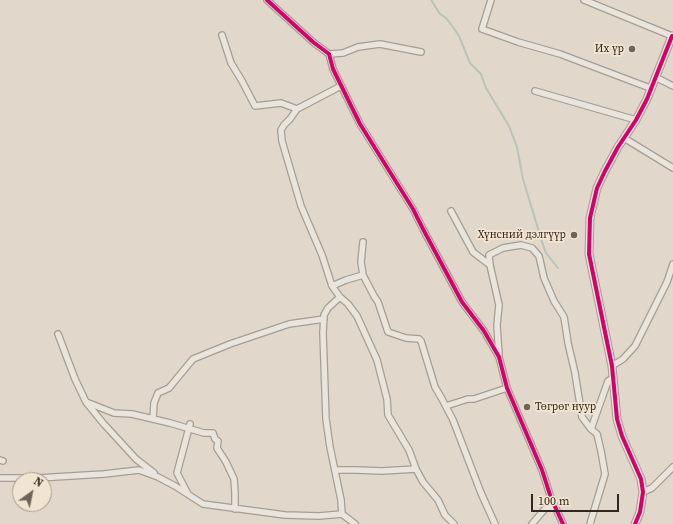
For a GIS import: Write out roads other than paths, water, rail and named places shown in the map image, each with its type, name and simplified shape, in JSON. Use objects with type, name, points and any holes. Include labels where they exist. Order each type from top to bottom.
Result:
[{"type":"street","points":[[267,0],[313,42],[329,54],[333,69],[360,124],[413,209],[462,302],[484,331],[499,357]]},
{"type":"street","points":[[491,0],[482,29],[518,42],[560,54],[650,88]]},
{"type":"street","points":[[584,0],[672,36],[650,88],[647,99],[636,120],[618,147],[597,188],[590,218],[589,254],[612,366],[617,419],[622,436],[641,479],[643,492],[641,506],[635,524]]},
{"type":"street","points":[[222,35],[231,63],[255,106],[281,104],[297,109]]},
{"type":"street","points":[[329,54],[343,53],[358,47],[380,44],[421,52]]},
{"type":"street","points":[[655,77],[673,86]]},
{"type":"street","points":[[341,86],[297,109],[281,130],[282,141],[301,206],[322,255],[332,286],[357,316],[377,360],[387,399],[388,415],[409,450],[416,469],[423,482],[438,500],[444,515],[454,524]]},
{"type":"street","points":[[535,91],[636,120]]},
{"type":"street","points":[[624,138],[673,168]]},
{"type":"street","points":[[451,211],[473,252],[490,265]]},
{"type":"street","points":[[363,242],[361,262],[363,275],[378,302],[389,332],[406,338],[419,339],[421,341],[435,387],[453,420],[494,524]]},
{"type":"street","points":[[563,524],[551,498],[542,470],[508,388],[499,357],[496,325],[499,304],[489,255],[503,248],[521,245],[532,248],[539,256],[544,278],[554,301],[564,317],[582,417],[596,434],[605,474],[590,524]]},
{"type":"street","points":[[612,366],[623,359],[635,346],[662,293],[673,264]]},
{"type":"street","points":[[332,286],[363,275]]},
{"type":"street","points":[[340,297],[324,314],[323,333],[326,419],[342,514]]},
{"type":"street","points":[[153,419],[154,403],[158,393],[169,388],[193,359],[230,344],[289,324],[324,319]]},
{"type":"street","points":[[58,334],[75,379],[86,402],[102,423],[136,459],[158,477]]},
{"type":"street","points":[[591,429],[608,381],[613,378]]},
{"type":"street","points":[[446,406],[508,388]]},
{"type":"street","points":[[86,402],[114,413],[132,414],[189,426],[204,433],[213,433],[215,439],[218,441],[217,448],[234,479],[235,509]]},
{"type":"street","points":[[188,494],[178,473],[189,426]]},
{"type":"street","points":[[643,492],[652,488],[673,467]]},
{"type":"street","points":[[335,470],[382,471],[416,469]]},
{"type":"street","points":[[0,478],[38,478],[104,474],[139,470],[158,477],[204,504],[285,515],[319,516],[342,514],[355,524]]},
{"type":"street","points":[[532,524],[544,510],[555,507]]},
{"type":"waterway","points":[[431,0],[440,14],[446,18],[459,36],[470,63],[481,74],[486,88],[509,126],[517,147],[523,179],[542,242],[546,253],[558,268]]},
{"type":"place","name":"Их үр","points":[[632,49]]},
{"type":"place","name":"Хүнсний дэлгүүр","points":[[574,235]]},
{"type":"place","name":"Төгрөг нуур","points":[[527,407]]}]
